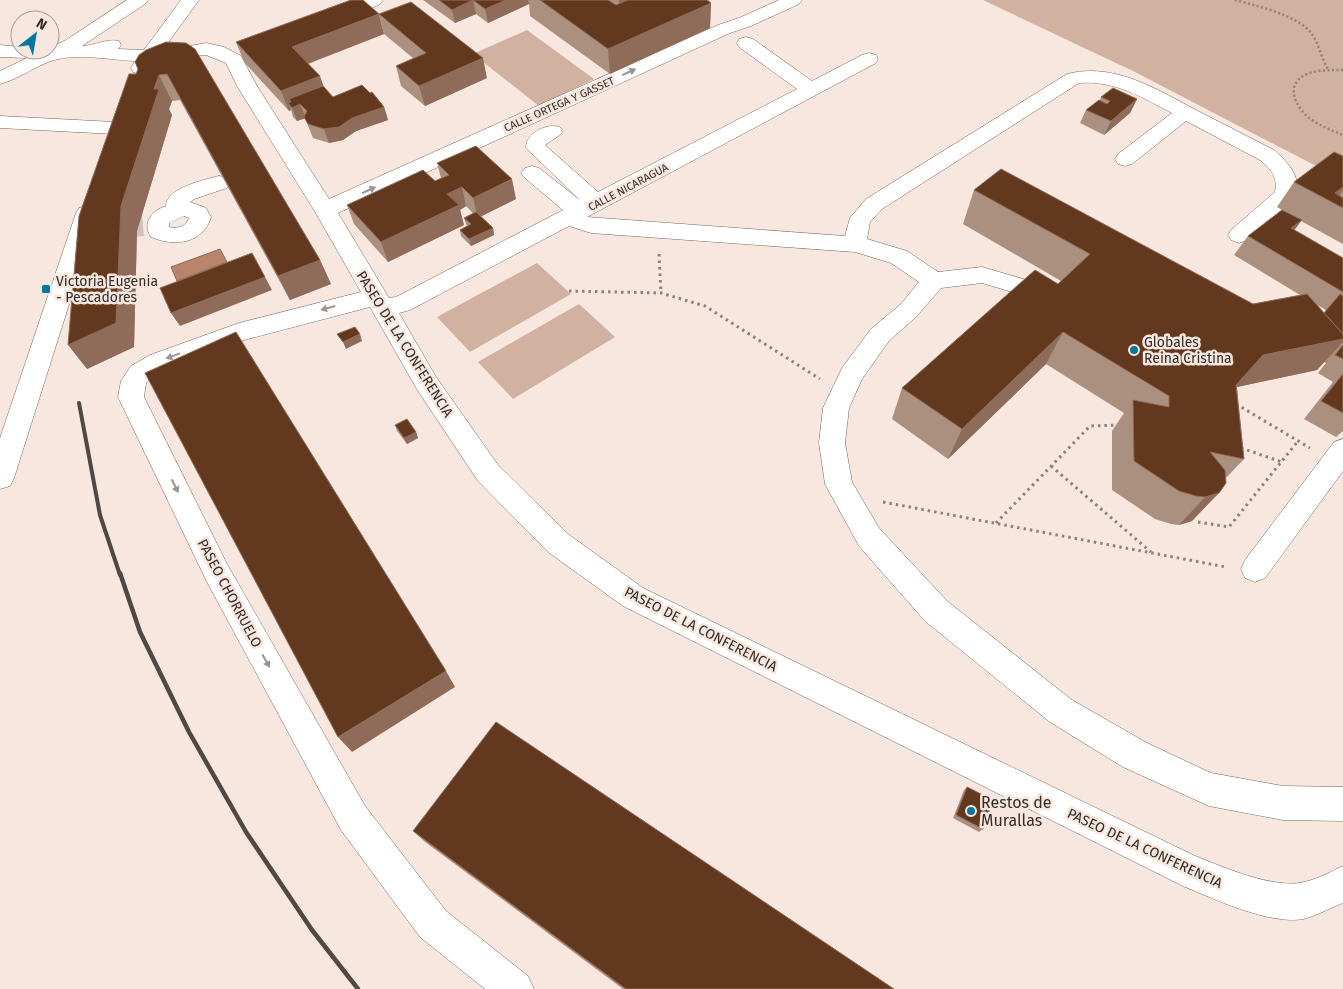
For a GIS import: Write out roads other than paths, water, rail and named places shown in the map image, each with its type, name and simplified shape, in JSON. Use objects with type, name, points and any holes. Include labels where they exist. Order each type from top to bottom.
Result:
[{"type":"street","points":[[60,51],[139,0]]},
{"type":"street","points":[[129,85],[190,0]]},
{"type":"street","points":[[319,27],[374,0]]},
{"type":"street","name":"CALLE ORTEGA Y GASSET","points":[[325,210],[724,28],[746,22],[793,0]]},
{"type":"street","points":[[708,17],[724,28]]},
{"type":"street","points":[[746,42],[812,90]]},
{"type":"street","name":"PASEO DE LA CONFERENCIA","points":[[60,54],[96,51],[102,54],[152,51],[170,57],[192,50],[235,51],[234,60],[247,86],[325,210],[427,384],[488,473],[558,544],[592,570],[634,597],[1183,869],[1243,893],[1276,900],[1302,900],[1338,888],[1343,884]]},
{"type":"street","name":"CALLE NICARAGUA","points":[[380,303],[402,304],[869,59]]},
{"type":"street","points":[[0,78],[40,60]]},
{"type":"street","points":[[856,244],[856,229],[861,215],[874,204],[1074,78],[1088,76],[1120,80],[1267,155],[1279,164],[1286,175],[1288,185],[1285,195],[1239,235]]},
{"type":"street","points":[[1125,158],[1185,112]]},
{"type":"street","points":[[0,122],[114,127]]},
{"type":"street","points":[[553,131],[536,141],[536,148],[583,210]]},
{"type":"street","points":[[532,173],[583,210]]},
{"type":"street","points":[[150,224],[157,228],[159,232],[172,237],[181,236],[196,228],[200,222],[198,212],[185,208],[176,209],[176,203],[182,196],[219,183]]},
{"type":"street","points":[[0,478],[90,231],[93,194]]},
{"type":"street","points":[[583,210],[580,222],[591,226],[856,244],[898,258],[934,281],[982,276],[1030,289]]},
{"type":"street","points":[[934,281],[909,310],[880,335],[851,374],[836,408],[832,442],[839,484],[869,537],[936,612],[1061,712],[1134,755],[1209,790],[1283,803],[1343,804]]},
{"type":"street","name":"PASEO CHORRUELO","points":[[380,303],[239,332],[159,362],[149,367],[134,381],[131,397],[217,573],[353,818],[433,924],[515,989]]},
{"type":"street","points":[[1255,569],[1343,450]]},
{"type":"tunnel","points":[[102,230],[143,226]]},
{"type":"railway","points":[[79,403],[100,515],[120,575]]},
{"type":"railway","points":[[120,573],[140,632],[189,732],[246,832],[312,930],[358,989]]},
{"type":"place","name":"Victoria Eugenia - Pescadores","points":[[46,289]]},
{"type":"place","name":"Globales Reina Cristina","points":[[1134,350]]},
{"type":"place","name":"Restos de Murallas","points":[[971,811]]}]
